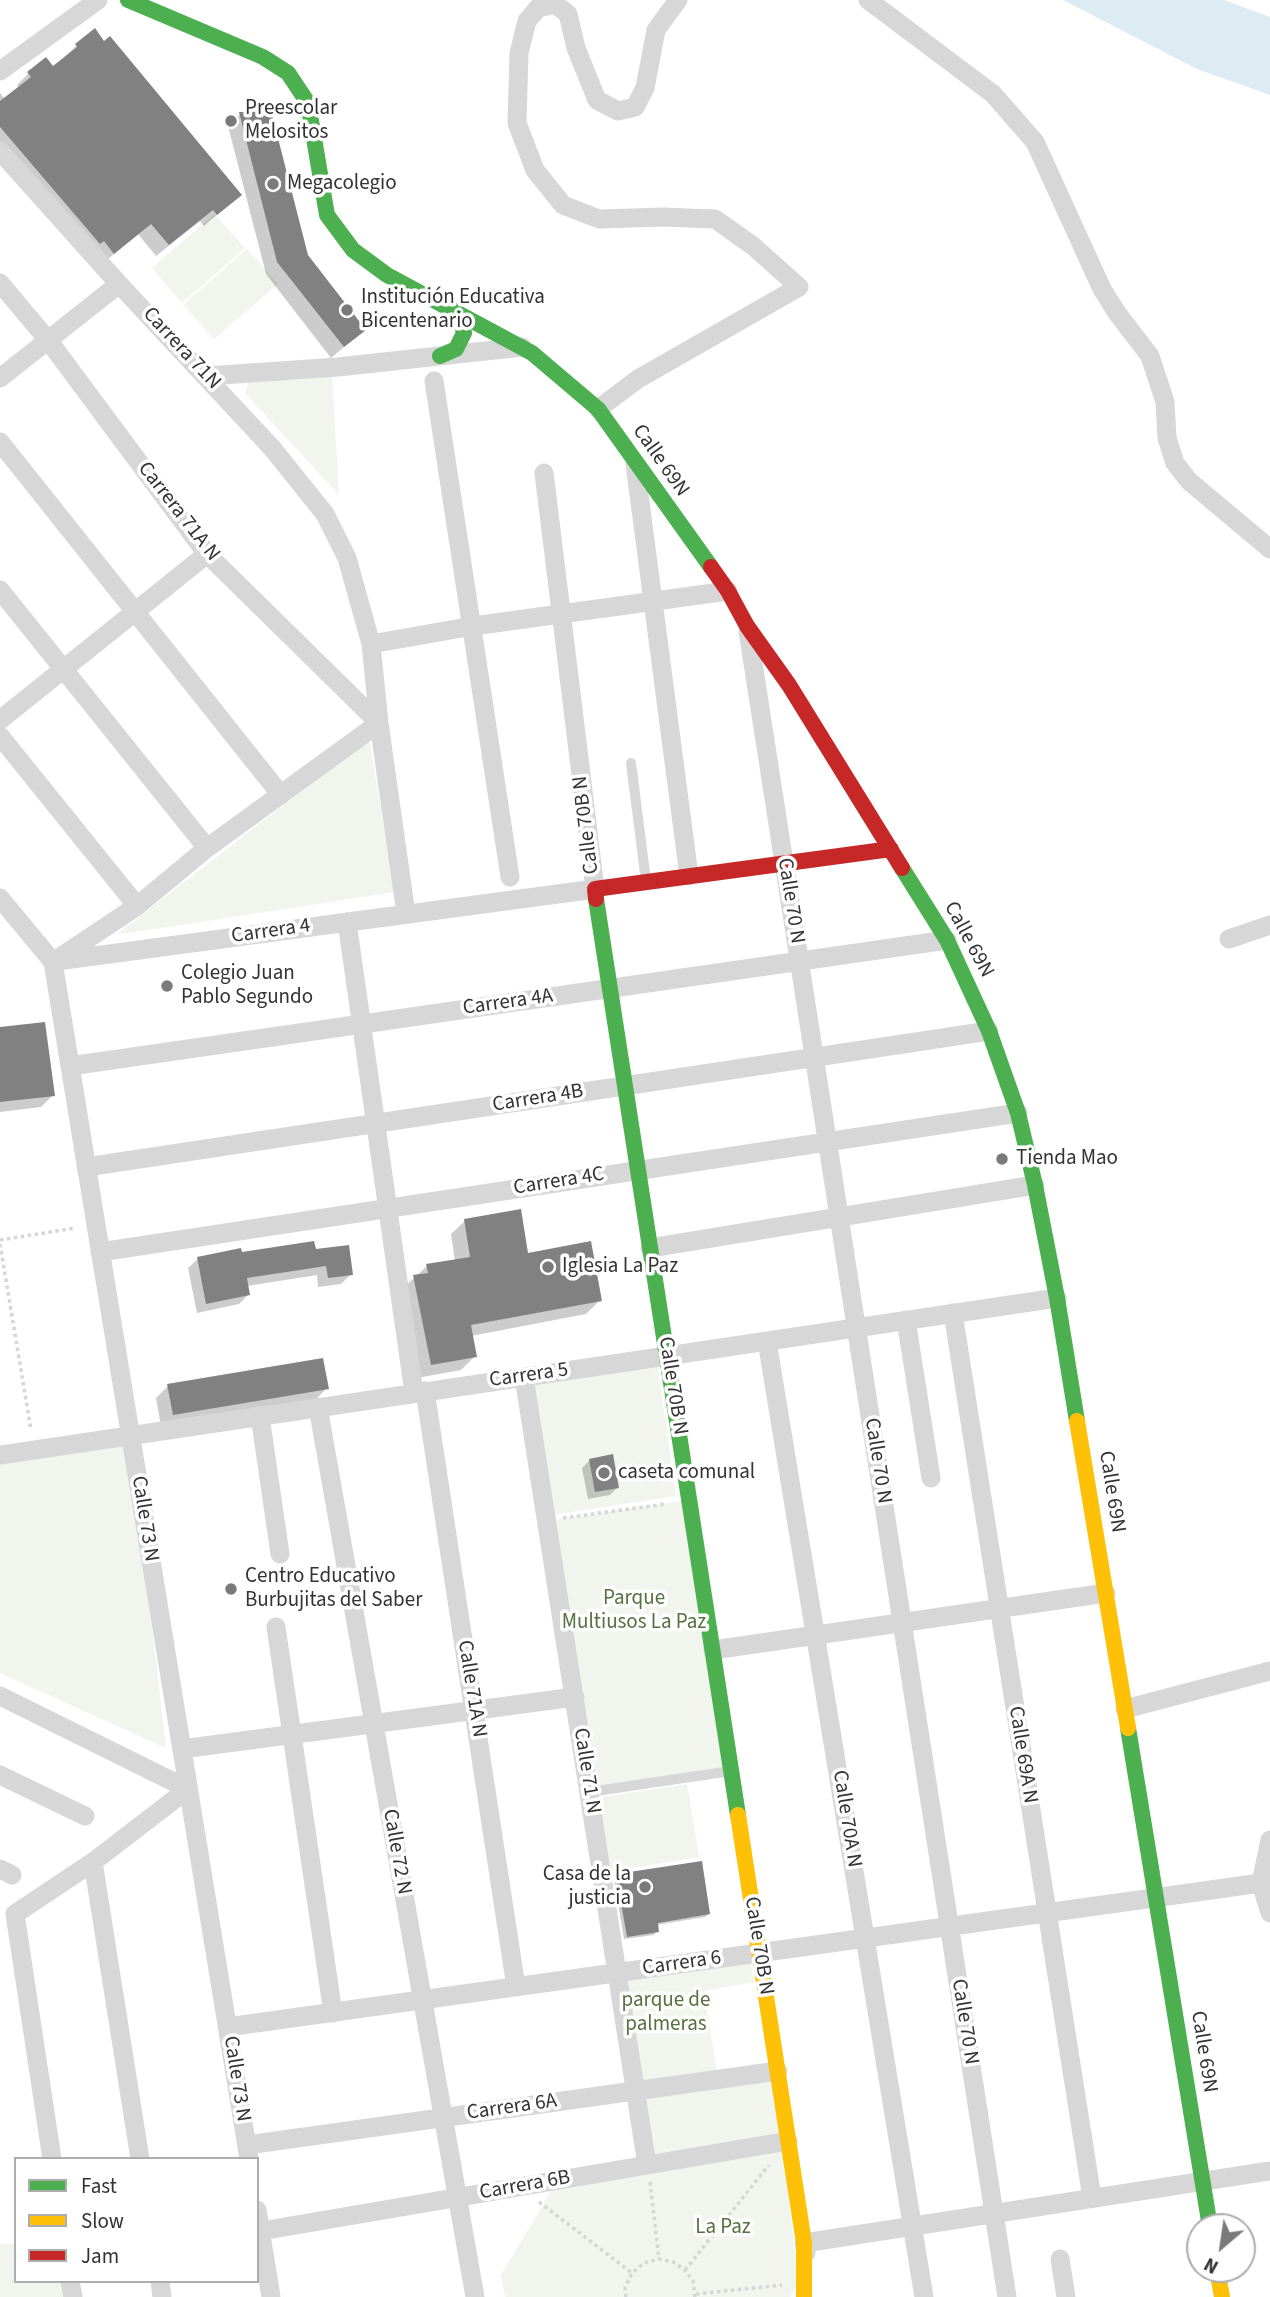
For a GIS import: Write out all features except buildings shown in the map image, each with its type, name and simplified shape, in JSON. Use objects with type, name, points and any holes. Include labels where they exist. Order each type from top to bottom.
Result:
[{"type":"street","points":[[0,71],[97,0]]},
{"type":"street","name":"Calle 69N","points":[[128,0],[263,57],[288,73],[308,103],[327,215],[353,250],[387,275],[523,347],[598,409],[728,592],[947,940],[989,1031],[1018,1113],[1035,1185],[1057,1298],[1208,2213]]},
{"type":"street","points":[[598,409],[638,379],[799,287],[753,246],[715,219],[663,216],[599,219],[563,205],[535,170],[517,124],[519,53],[527,20],[538,8],[555,5],[568,14],[576,48],[597,100],[618,111],[635,107],[645,88],[656,30],[678,0]]},
{"type":"street","points":[[868,0],[993,94],[1035,142],[1102,289],[1150,356],[1164,402],[1167,438],[1175,463],[1189,481],[1270,549]]},
{"type":"street","name":"Carrera 71N","points":[[0,151],[272,448],[325,514],[347,558],[371,644]]},
{"type":"street","name":"Carrera 71A N","points":[[0,283],[48,340],[207,554],[379,723]]},
{"type":"street","points":[[0,378],[119,284]]},
{"type":"street","points":[[440,356],[456,349],[464,333],[460,316],[447,305]]},
{"type":"street","points":[[207,376],[338,367],[523,347]]},
{"type":"street","points":[[434,381],[510,877]]},
{"type":"street","points":[[0,442],[281,795]]},
{"type":"street","points":[[634,461],[689,876]]},
{"type":"street","name":"Calle 70B N","points":[[544,473],[595,889],[789,2141],[804,2243],[808,2292]]},
{"type":"street","points":[[0,720],[207,554]]},
{"type":"street","points":[[0,590],[208,848]]},
{"type":"street","points":[[406,914],[379,723],[371,644],[473,626],[728,592]]},
{"type":"street","name":"Calle 70 N","points":[[747,626],[1007,2297]]},
{"type":"street","points":[[52,962],[137,906],[208,848],[379,723]]},
{"type":"street","points":[[0,736],[137,906]]},
{"type":"street","name":"Carrera 4","points":[[52,962],[891,849]]},
{"type":"street","name":"Calle 73 N","points":[[0,898],[52,962],[248,2152]]},
{"type":"street","points":[[0,930],[16,917]]},
{"type":"street","name":"Calle 71A N","points":[[347,922],[388,1208],[474,1711],[516,1987]]},
{"type":"street","points":[[1229,939],[1270,925]]},
{"type":"street","name":"Carrera 4A","points":[[70,1066],[947,940]]},
{"type":"street","name":"Carrera 4B","points":[[86,1167],[989,1031]]},
{"type":"street","name":"Carrera 4C","points":[[100,1252],[1018,1113]]},
{"type":"street","points":[[650,1248],[1035,1185]]},
{"type":"street","name":"Carrera 5","points":[[0,1455],[1057,1298]]},
{"type":"street","name":"Calle 69A N","points":[[953,1313],[1092,2198]]},
{"type":"street","points":[[906,1320],[931,1478]]},
{"type":"street","name":"Calle 70A N","points":[[767,1340],[924,2297]]},
{"type":"street","name":"Calle 71 N","points":[[524,1377],[648,2165]]},
{"type":"street","name":"Calle 72 N","points":[[318,1408],[475,2297]]},
{"type":"street","points":[[260,1416],[280,1554]]},
{"type":"street","points":[[713,1650],[1106,1593]]},
{"type":"street","points":[[276,1627],[333,2013]]},
{"type":"street","points":[[1125,1709],[1270,1671]]},
{"type":"street","points":[[0,1696],[188,1790],[93,1862],[15,1914],[52,2157]]},
{"type":"street","points":[[182,1749],[575,1697]]},
{"type":"street","points":[[0,1775],[85,1816]]},
{"type":"street","points":[[1270,1840],[1261,1883],[1270,1913]]},
{"type":"street","points":[[93,1862],[140,2157]]},
{"type":"street","name":"Carrera 6","points":[[227,2027],[1261,1883]]},
{"type":"street","name":"Carrera 6A","points":[[248,2152],[443,2118],[778,2071]]},
{"type":"street","name":"Carrera 6B","points":[[261,2231],[789,2141]]},
{"type":"street","points":[[804,2243],[1270,2171]]},
{"type":"street","points":[[259,2220],[271,2297]]},
{"type":"street","points":[[1060,2259],[1066,2297]]},
{"type":"lane","points":[[631,763],[646,882]]},
{"type":"lane","points":[[590,1792],[731,1771]]},
{"type":"path","points":[[34,1450],[0,1242],[96,1225]]},
{"type":"path","points":[[547,1521],[690,1500]]},
{"type":"path","points":[[685,2270],[789,2141]]},
{"type":"path","points":[[648,2165],[659,2259]]},
{"type":"path","points":[[522,2186],[632,2273]]},
{"type":"path","points":[[626,2297],[625,2288],[632,2273],[644,2263],[659,2259],[673,2262],[685,2270],[693,2281],[695,2296],[808,2292]]},
{"type":"green space","points":[[214,214],[245,248],[182,303],[152,268]]},
{"type":"green space","points":[[247,249],[278,284],[214,339],[183,305]]},
{"type":"green space","points":[[332,374],[339,495],[245,393],[249,381]]},
{"type":"green space","points":[[369,739],[395,892],[116,935]]},
{"type":"green space","points":[[657,1363],[676,1496],[552,1515],[534,1380]]},
{"type":"green space","points":[[130,1435],[166,1748],[0,1673],[0,1454]]},
{"type":"green space","name":"Parque Multiusos La Paz","points":[[689,1500],[731,1771],[589,1792],[547,1521]]},
{"type":"green space","points":[[687,1784],[699,1857],[608,1872],[595,1798]]},
{"type":"green space","name":"parque de palmeras","points":[[749,1955],[754,1982],[704,1991],[718,2079],[778,2071],[788,2141],[653,2158],[619,1979]]},
{"type":"green space","name":"La Paz","points":[[783,2147],[798,2283],[790,2297],[505,2297],[501,2275],[552,2190]]},
{"type":"green space","points":[[0,2244],[14,2244],[14,2283],[62,2283],[65,2297],[0,2297]]},
{"type":"shaded area","points":[[1063,0],[1224,0],[1270,17],[1270,95],[1197,69]]},
{"type":"traffic: fast","points":[[128,0],[263,57],[288,73],[308,103],[327,215],[353,250],[387,275],[532,353],[598,409],[711,567]]},
{"type":"traffic: fast","points":[[440,356],[456,349],[464,333],[460,316],[449,307]]},
{"type":"traffic: fast","points":[[902,868],[947,940],[989,1031],[1018,1113],[1057,1298],[1077,1421]]},
{"type":"traffic: fast","points":[[596,899],[738,1815]]},
{"type":"traffic: fast","points":[[1128,1728],[1208,2213]]},
{"type":"traffic: slow","points":[[1077,1421],[1128,1728]]},
{"type":"traffic: slow","points":[[738,1815],[804,2243],[804,2297]]},
{"type":"traffic: slow","points":[[1220,2283],[1222,2297]]},
{"type":"traffic: jam","points":[[711,567],[747,626],[789,685],[902,868]]},
{"type":"traffic: jam","points":[[596,899],[595,889],[891,849]]},
{"type":"place","name":"Preescolar Melositos","points":[[231,121]]},
{"type":"place","name":"Megacolegio","points":[[273,184]]},
{"type":"place","name":"Institución Educativa Bicentenario","points":[[347,310]]},
{"type":"place","name":"Colegio Juan Pablo Segundo","points":[[167,986]]},
{"type":"place","name":"Tienda Mao","points":[[1002,1159]]},
{"type":"place","name":"Iglesia La Paz","points":[[548,1267]]},
{"type":"place","name":"caseta comunal","points":[[604,1473]]},
{"type":"place","name":"Centro Educativo Burbujitas del Saber","points":[[231,1589]]},
{"type":"place","name":"Casa de la justicia","points":[[645,1887]]}]
